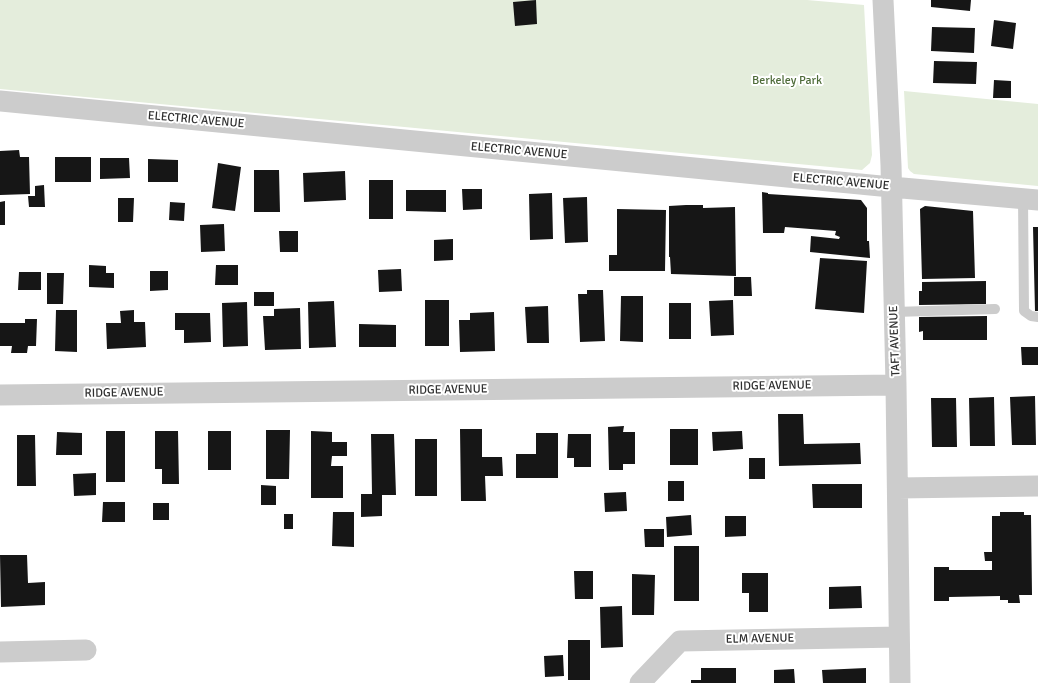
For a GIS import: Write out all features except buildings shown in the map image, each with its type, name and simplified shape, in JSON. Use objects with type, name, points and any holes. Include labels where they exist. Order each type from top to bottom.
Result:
[{"type":"street","name":"TAFT AVENUE","points":[[883,0],[891,165],[890,187],[898,488],[900,683]]},
{"type":"street","name":"ELECTRIC AVENUE","points":[[0,101],[890,187],[1030,199]]},
{"type":"street","name":"RIDGE AVENUE","points":[[0,395],[896,385]]},
{"type":"street","points":[[898,488],[1038,486]]},
{"type":"street","name":"ELM AVENUE","points":[[640,683],[680,641],[899,637]]},
{"type":"street","points":[[0,652],[86,650]]},
{"type":"lane","points":[[1030,199],[1024,311],[1031,316],[1038,317]]},
{"type":"lane","points":[[894,312],[995,309]]},
{"type":"green space","name":"Berkeley Park","points":[[0,0],[807,0],[864,5],[872,155],[870,163],[862,170],[0,89]]},
{"type":"green space","points":[[904,91],[1038,104],[1038,186],[914,174],[908,168]]}]
